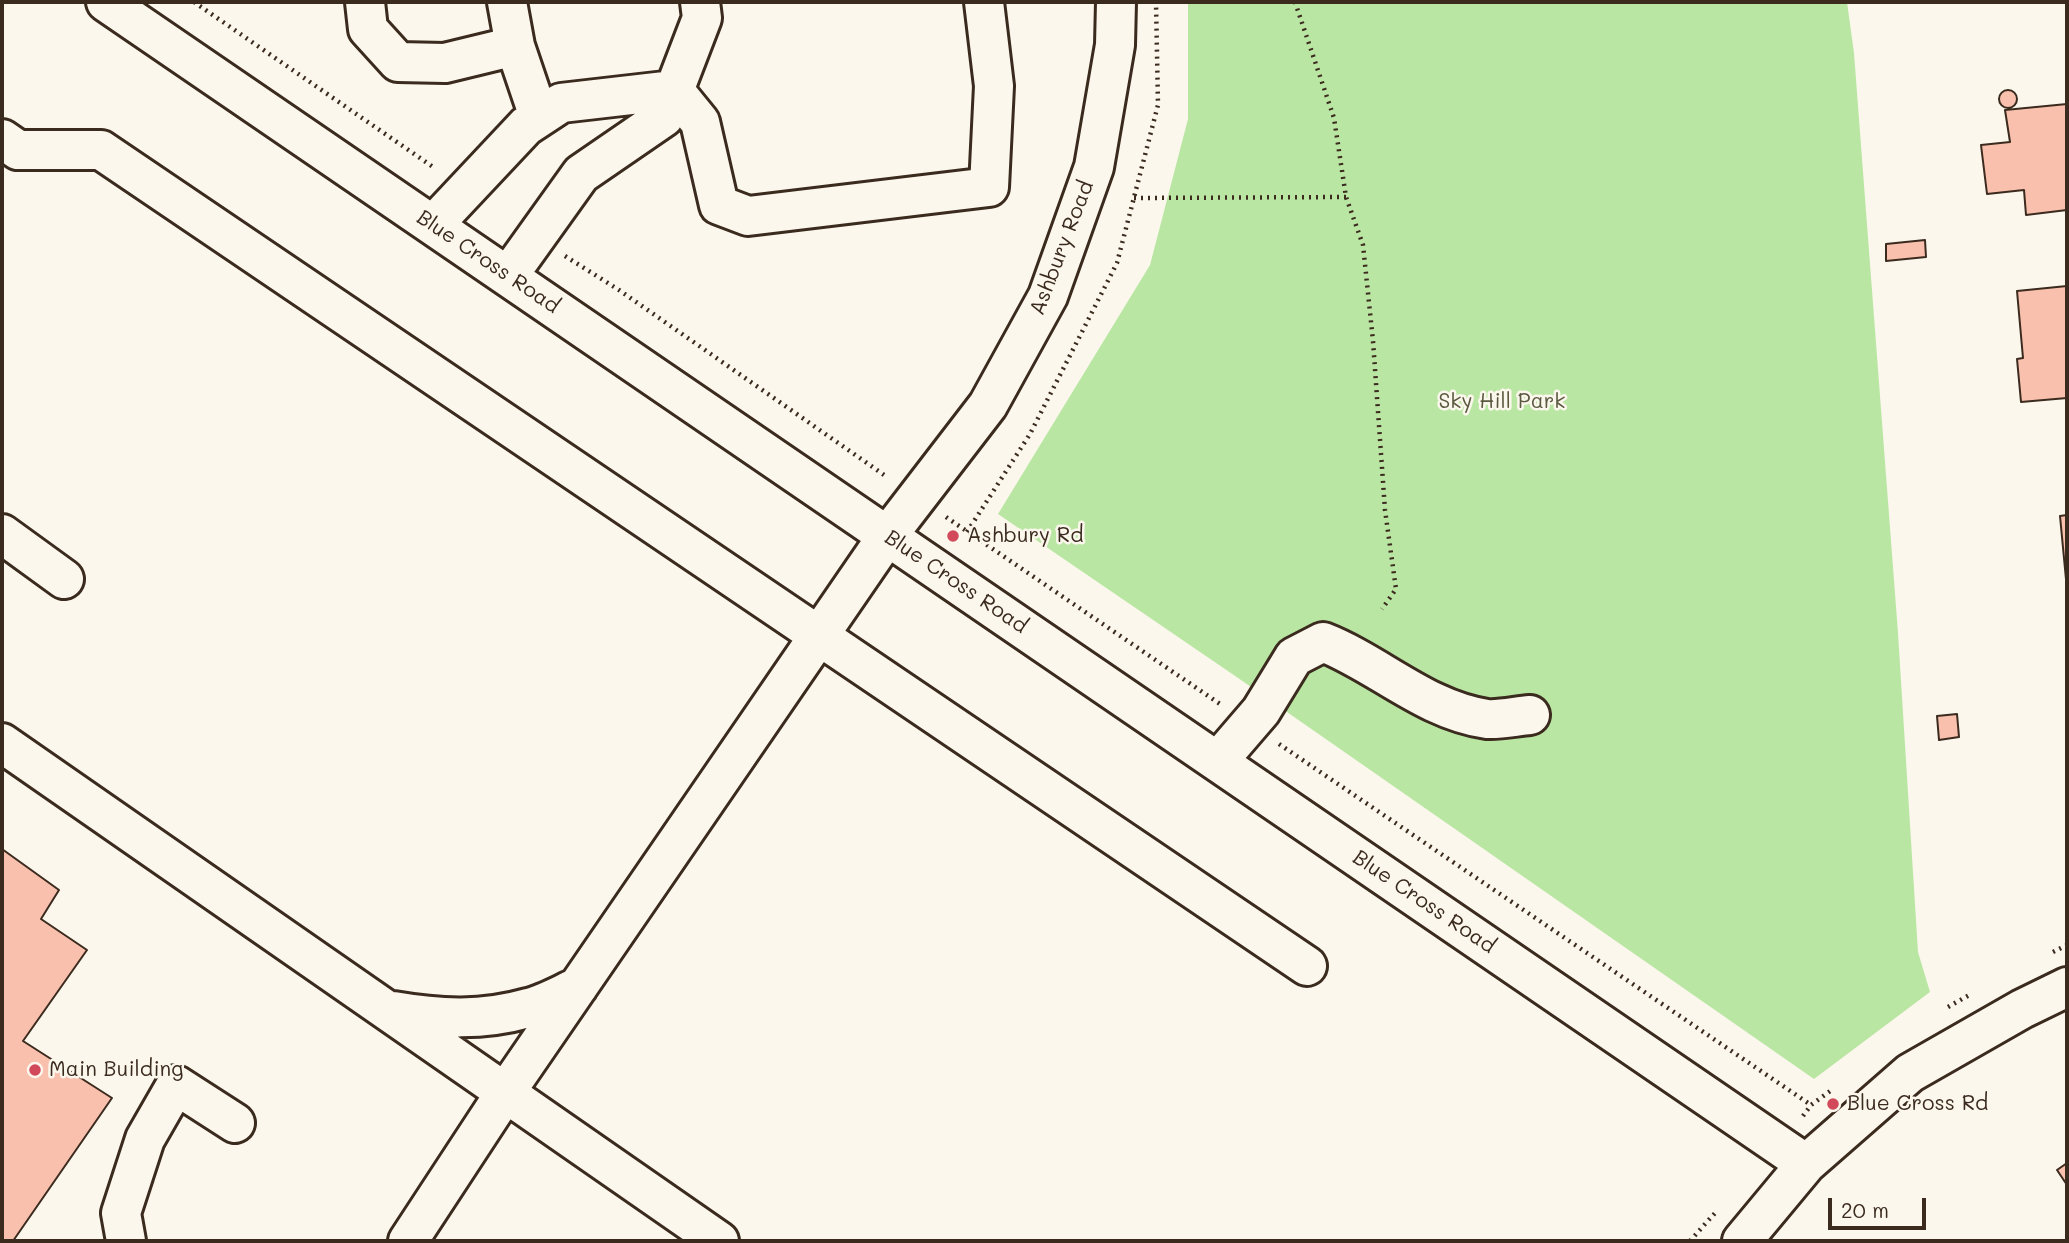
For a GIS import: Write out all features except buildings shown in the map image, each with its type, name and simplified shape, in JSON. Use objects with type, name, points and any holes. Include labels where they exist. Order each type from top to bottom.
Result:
[{"type":"street","name":"Blue Cross Road","points":[[106,2],[1806,1164]]},
{"type":"street","points":[[365,2],[368,29],[398,62],[445,63],[515,46]]},
{"type":"street","points":[[507,2],[515,46],[539,117]]},
{"type":"street","points":[[508,276],[582,174],[664,117],[702,18],[700,2]]},
{"type":"street","points":[[674,90],[700,122],[719,205],[748,216],[989,187],[994,86],[984,2]]},
{"type":"street","name":"Ashbury Road","points":[[408,1241],[505,1093],[888,535],[988,405],[1048,296],[1094,167],[1115,45],[1116,2]]},
{"type":"street","points":[[433,225],[526,126],[561,103],[674,90]]},
{"type":"street","points":[[2,139],[18,150],[101,150],[1307,966]]},
{"type":"street","points":[[2,534],[64,579]]},
{"type":"street","points":[[1218,761],[1261,711],[1294,657],[1322,642],[1350,652],[1435,705],[1489,719],[1530,715]]},
{"type":"street","points":[[2,743],[719,1241]]},
{"type":"street","points":[[386,1010],[432,1018],[475,1018],[529,1008],[578,987]]},
{"type":"street","points":[[1742,1241],[1806,1164],[1909,1073],[2022,1009],[2067,987]]},
{"type":"street","points":[[126,1241],[121,1213],[145,1139],[176,1085],[235,1123]]},
{"type":"path","points":[[194,2],[466,190]]},
{"type":"path","points":[[1296,2],[1334,118],[1346,197],[1363,245],[1385,510],[1396,589],[1382,609]]},
{"type":"path","points":[[1134,198],[1346,197]]},
{"type":"path","points":[[535,237],[619,290],[917,497],[1811,1105]]},
{"type":"green space","name":"Sky Hill Park","points":[[1188,2],[1847,2],[1854,53],[1898,633],[1918,952],[1930,992],[1814,1079],[998,514],[1150,265],[1188,119]]},
{"type":"place","name":"Ashbury Rd","points":[[953,536]]},
{"type":"place","name":"Main Building","points":[[35,1070]]},
{"type":"place","name":"Blue Cross Rd","points":[[1833,1104]]}]
